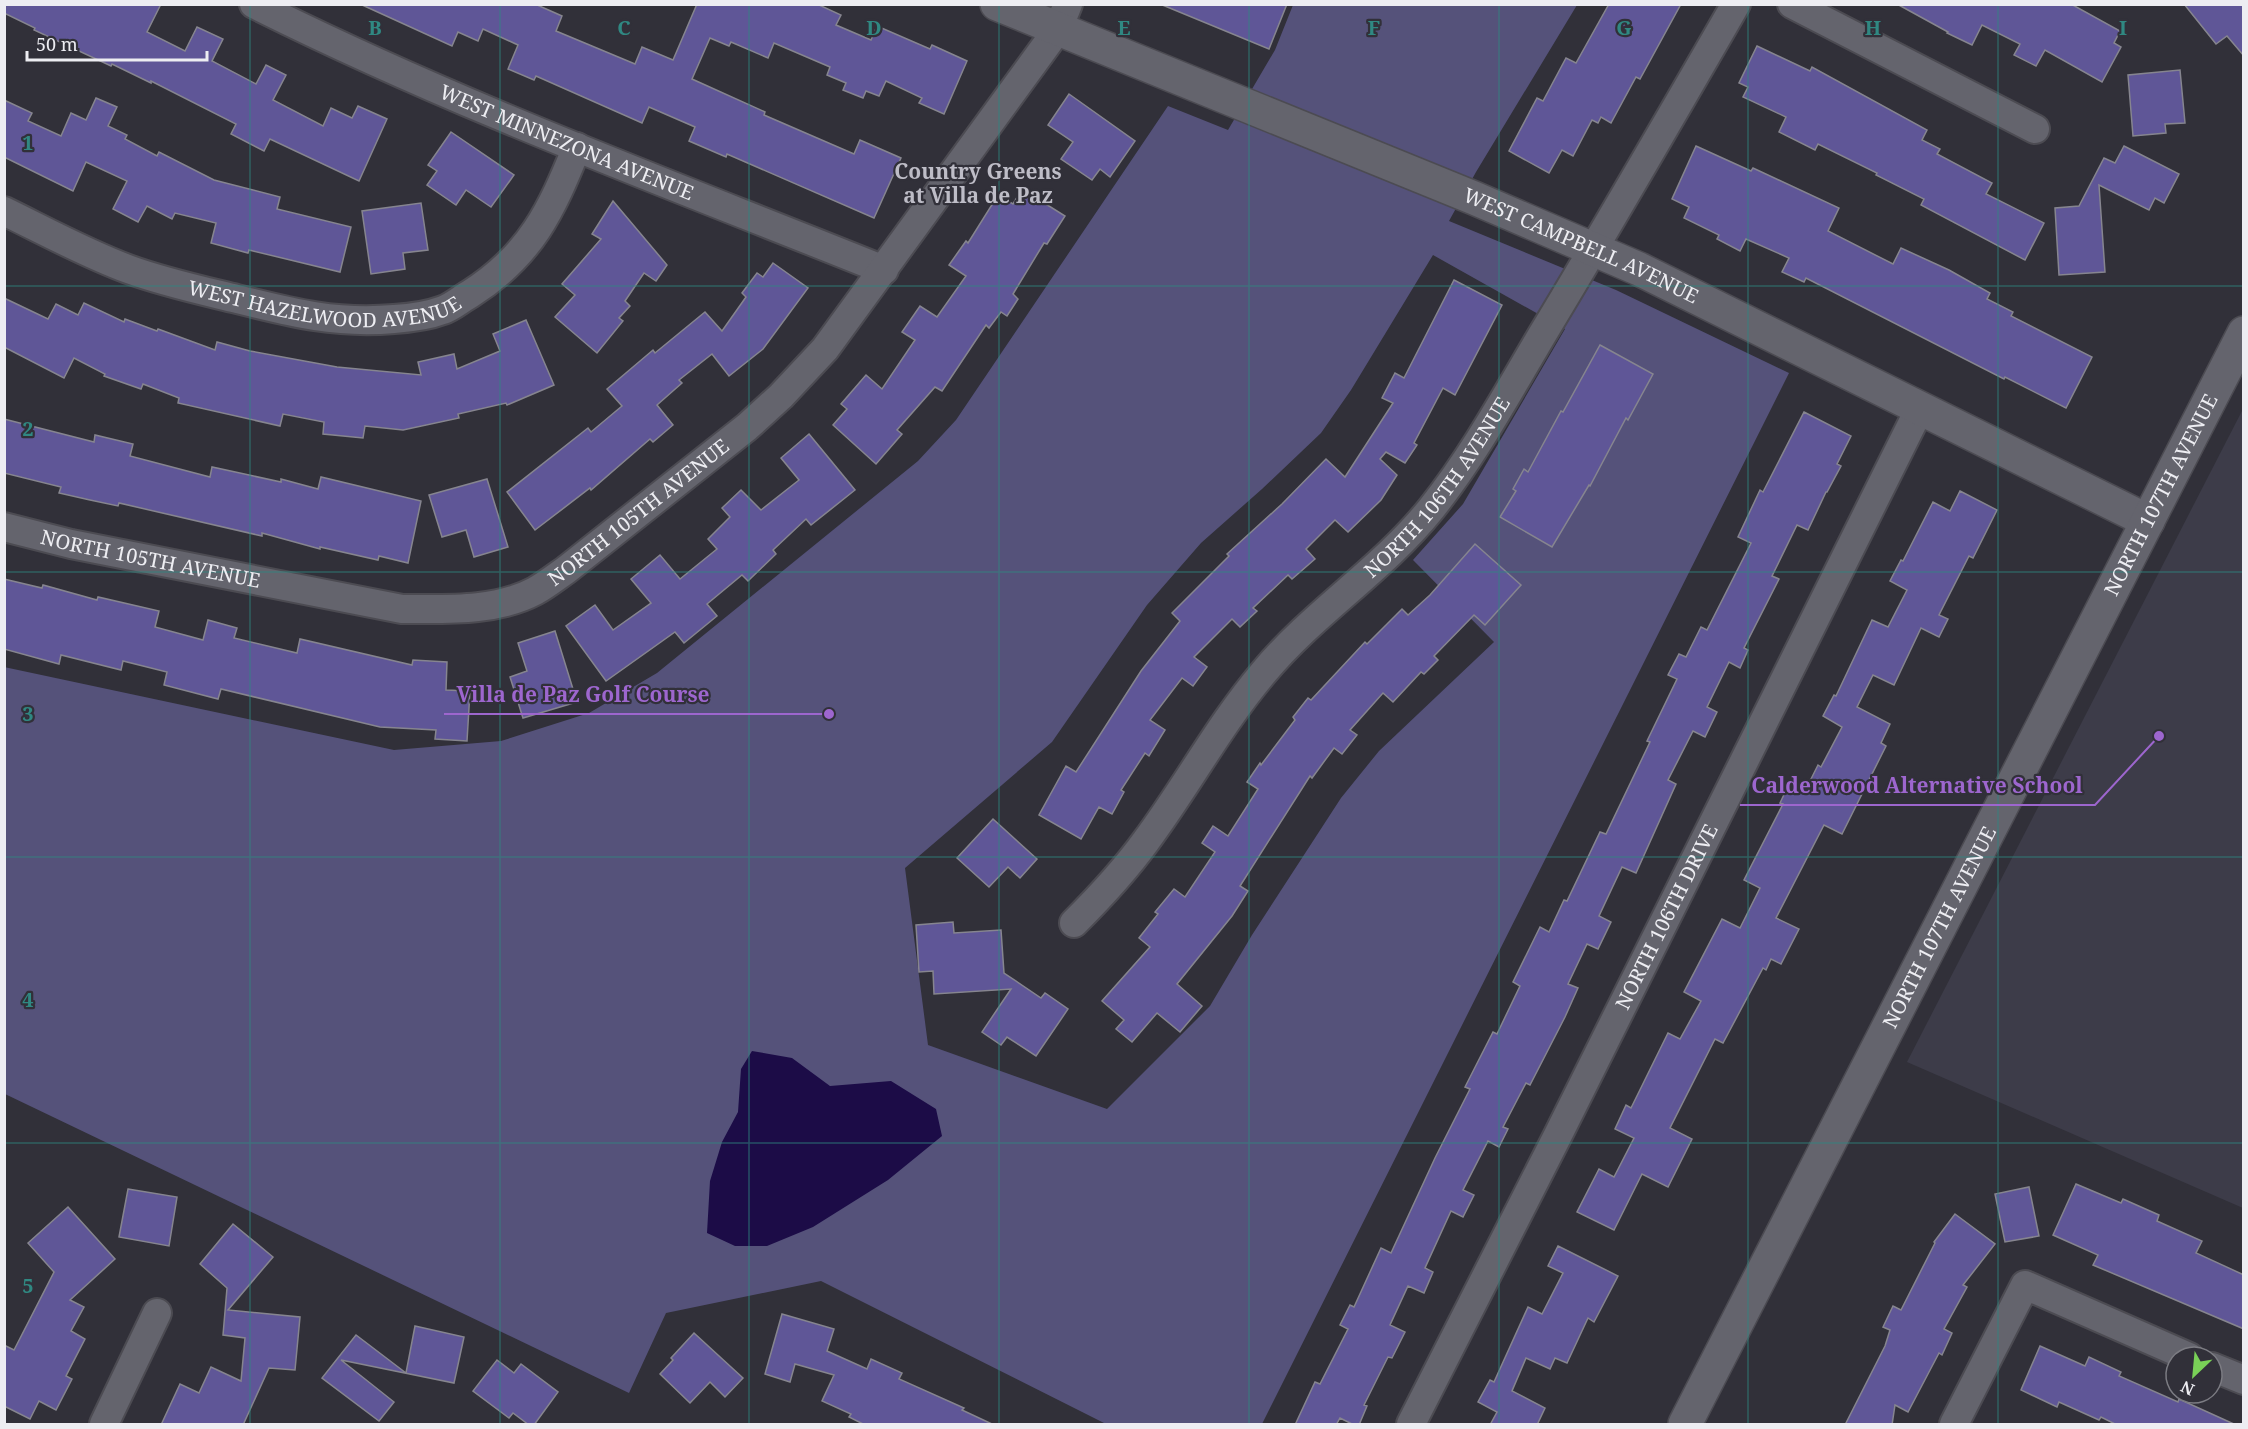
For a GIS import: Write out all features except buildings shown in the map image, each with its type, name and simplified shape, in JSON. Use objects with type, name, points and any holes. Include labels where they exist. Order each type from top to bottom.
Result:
[{"type":"street","name":"WEST MINNEZONA AVENUE","points":[[254,4],[329,42],[577,147],[884,270]]},
{"type":"street","name":"WEST CAMPBELL AVENUE","points":[[997,4],[1063,17],[1594,249],[1688,292],[2148,521]]},
{"type":"street","name":"NORTH 106TH AVENUE","points":[[1074,922],[1099,898],[1147,840],[1236,708],[1263,673],[1300,633],[1388,557],[1431,509],[1469,456],[1594,249],[1736,4]]},
{"type":"street","points":[[1792,4],[2035,129]]},
{"type":"street","name":"NORTH 105TH AVENUE","points":[[4,527],[70,544],[402,609],[452,609],[502,603],[535,591],[566,570],[747,427],[781,396],[825,349],[884,270],[1063,17]]},
{"type":"street","name":"WEST HAZELWOOD AVENUE","points":[[4,211],[78,248],[169,283],[315,318],[366,322],[415,317],[444,310],[493,279],[522,251],[558,195],[577,147]]},
{"type":"street","name":"NORTH 107TH AVENUE","points":[[1685,1425],[2244,333]]},
{"type":"street","name":"NORTH 106TH DRIVE","points":[[1411,1425],[1920,408]]},
{"type":"street","points":[[1954,1425],[2025,1285],[2164,1346]]},
{"type":"street","points":[[104,1425],[157,1313]]},
{"type":"street","points":[[2224,1372],[2244,1380]]},
{"type":"shaded area","points":[[1293,5],[1577,5],[1449,221],[1616,290],[1789,373],[1262,1424],[1106,1424],[821,1281],[666,1313],[629,1393],[5,1094],[4,667],[394,750],[501,741],[589,713],[657,673],[918,461],[956,420],[1168,106],[1228,130],[1275,50]],"holes":[[[1433,255],[1565,329],[1463,504],[1413,560],[1494,642],[1379,751],[1341,798],[1252,935],[1210,1006],[1107,1109],[928,1045],[905,868],[1052,742],[1147,605],[1201,543],[1321,433],[1351,390]]]},
{"type":"shaded area","points":[[2243,409],[2244,1208],[1907,1062]]},
{"type":"shaded area","points":[[752,1051],[792,1058],[830,1086],[891,1081],[936,1109],[942,1136],[888,1180],[813,1227],[767,1246],[735,1246],[707,1233],[710,1181],[722,1142],[738,1112],[741,1069]]},
{"type":"place","name":"Villa de Paz Golf Course","points":[[829,714]]},
{"type":"place","name":"Calderwood Alternative School","points":[[2159,736]]},
{"type":"district","name":"Country Greens at Villa de Paz","points":[[978,184]]}]
